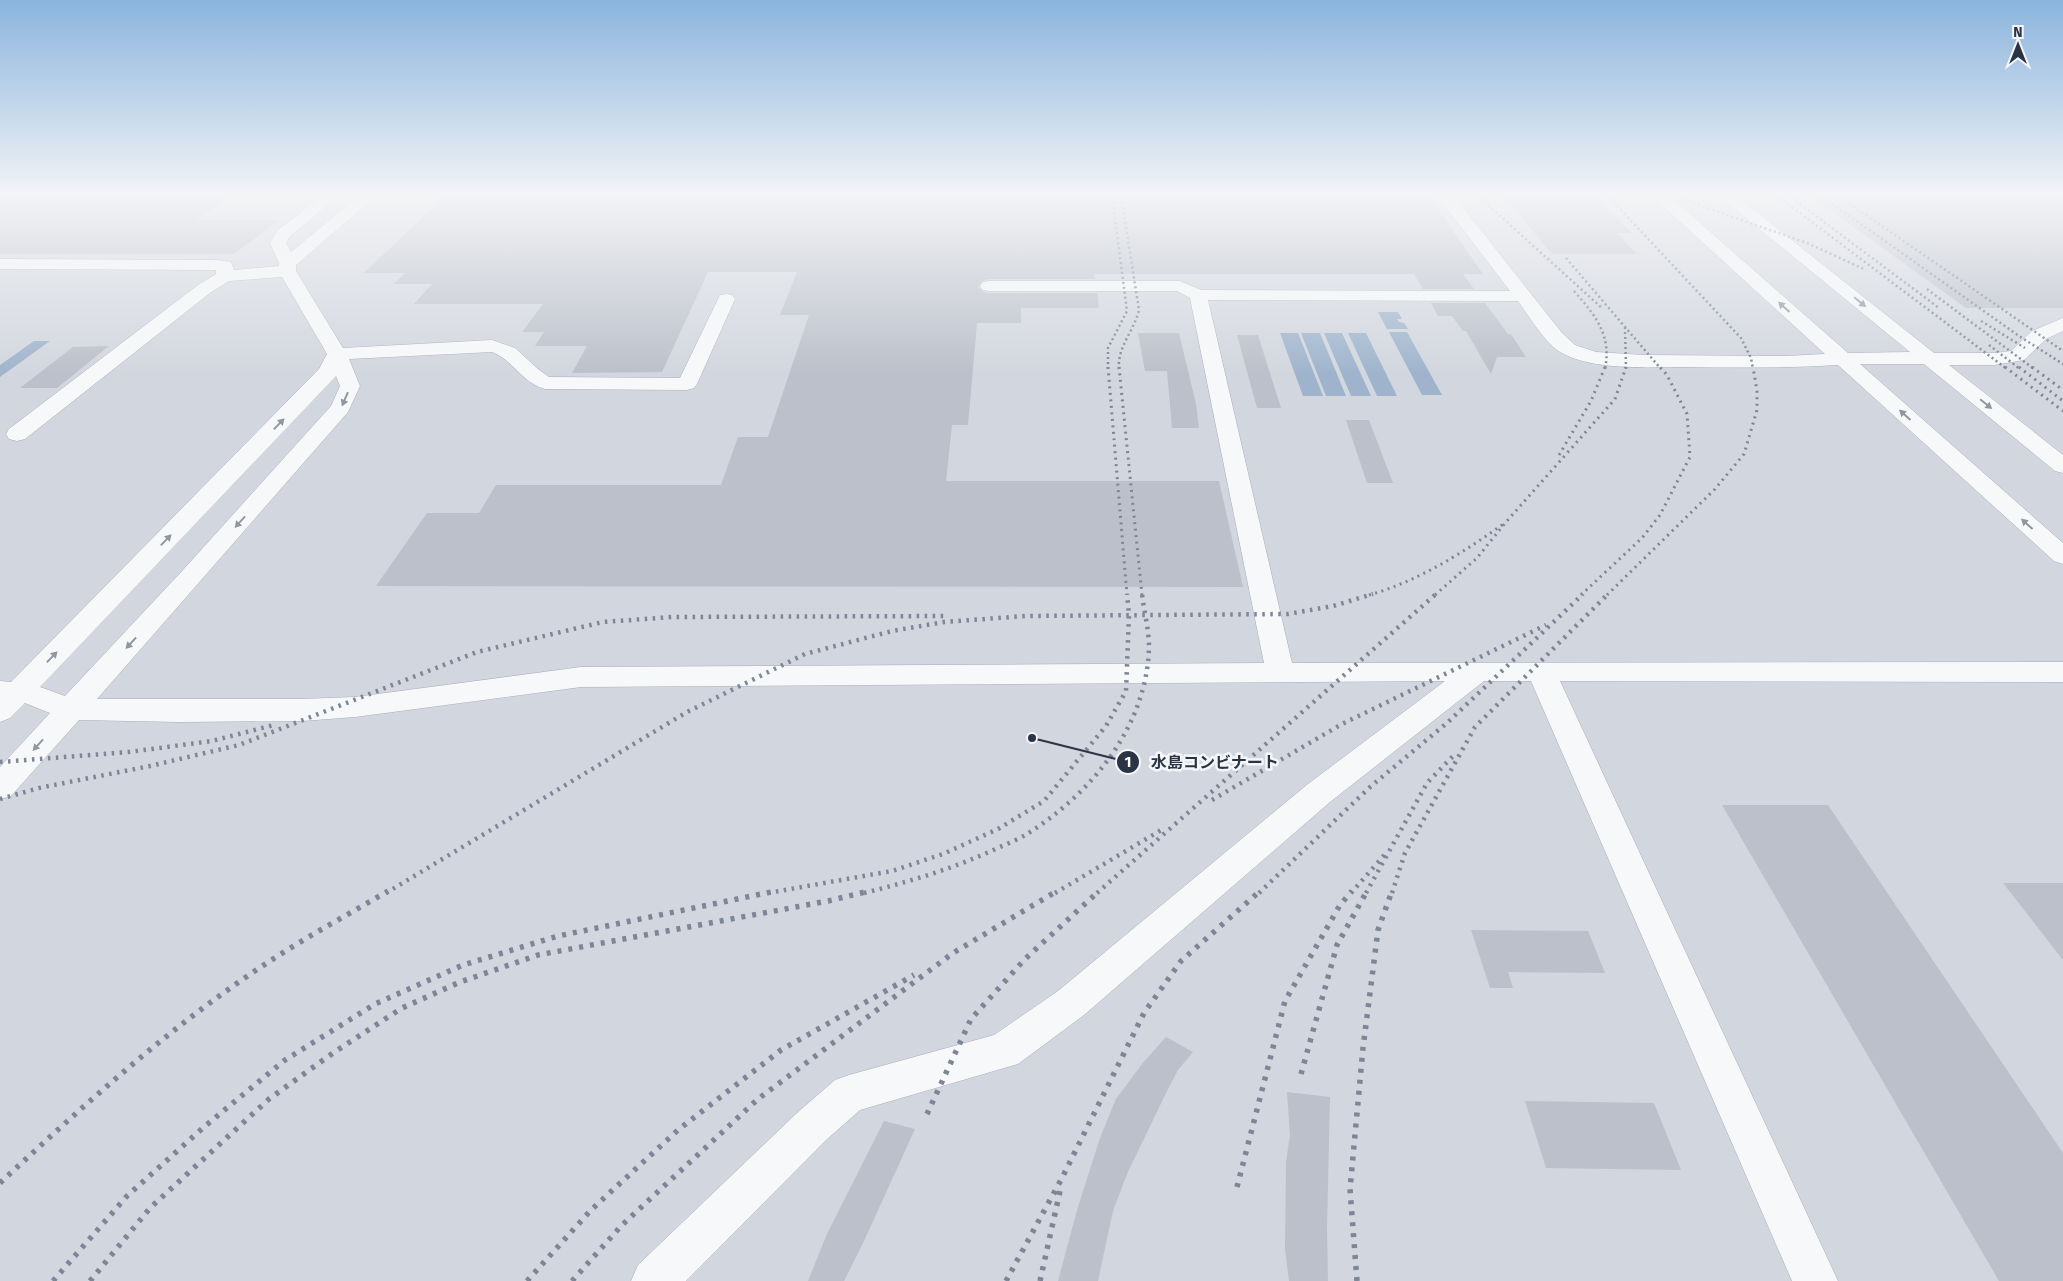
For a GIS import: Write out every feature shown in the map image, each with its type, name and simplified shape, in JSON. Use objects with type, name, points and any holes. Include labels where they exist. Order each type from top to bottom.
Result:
[{"type":"lane","points":[[0,787],[192,576],[341,408],[350,386],[337,354],[287,267],[282,255]]},
{"type":"lane","points":[[17,434],[204,289],[225,276],[287,267],[301,255]]},
{"type":"lane","points":[[1491,255],[1555,337],[1568,349],[1594,358],[1717,362],[1929,358],[1994,359],[2018,356],[2039,335],[2063,324]]},
{"type":"lane","points":[[1726,255],[2063,556]]},
{"type":"lane","points":[[1800,255],[2063,466]]},
{"type":"lane","points":[[0,264],[217,265],[225,266],[225,276]]},
{"type":"lane","points":[[989,286],[1180,286],[1198,295],[1523,296]]},
{"type":"lane","points":[[1198,295],[1280,672]]},
{"type":"lane","points":[[337,354],[492,346],[503,348],[510,352],[535,378],[545,382],[687,384],[726,298]]},
{"type":"lane","points":[[6,698],[309,392],[328,372],[337,354]]},
{"type":"lane","points":[[6,698],[37,696],[54,705],[70,709],[302,710],[355,708],[581,677],[1280,672],[2063,672]]},
{"type":"lane","points":[[1541,672],[1815,1281]]},
{"type":"lane","points":[[654,1281],[811,1127],[849,1094],[1004,1051],[1071,1003],[1319,793],[1475,673]]},
{"type":"shaded area","points":[[0,255],[2063,255],[2063,1281],[0,1281]]},
{"type":"water","points":[[1378,312],[1398,312],[1402,319],[1397,319],[1399,322],[1404,323],[1408,329],[1387,329]]},
{"type":"water","points":[[1389,332],[1407,332],[1442,395],[1422,395]]},
{"type":"water","points":[[1280,333],[1298,333],[1323,396],[1303,396]]},
{"type":"water","points":[[1301,333],[1320,333],[1346,396],[1326,396]]},
{"type":"water","points":[[1324,333],[1342,333],[1371,396],[1351,396]]},
{"type":"water","points":[[1348,333],[1366,333],[1397,396],[1377,396]]},
{"type":"water","points":[[34,341],[50,341],[0,377],[0,365]]},
{"type":"building","points":[[383,255],[1470,255],[1483,274],[1463,274],[1474,289],[1423,289],[1414,274],[1094,274],[1095,279],[989,279],[982,281],[978,287],[983,292],[989,293],[1097,293],[1099,308],[1021,308],[1021,323],[977,323],[968,425],[952,425],[946,481],[1219,481],[1243,587],[376,586],[427,513],[479,513],[496,485],[721,485],[738,437],[768,437],[809,315],[780,315],[797,272],[708,272],[662,372],[572,373],[587,346],[535,346],[544,332],[522,332],[543,304],[414,304],[432,284],[394,284],[405,273],[364,273]]},
{"type":"building","points":[[1892,255],[2063,255],[2063,308],[1966,308]]},
{"type":"building","points":[[1431,303],[1485,303],[1508,334],[1511,334],[1526,357],[1497,357],[1491,374],[1466,331],[1463,331],[1452,316],[1438,316]]},
{"type":"building","points":[[1138,333],[1179,333],[1196,404],[1199,428],[1172,428],[1167,371],[1145,371]]},
{"type":"building","points":[[1237,335],[1258,335],[1281,408],[1257,408]]},
{"type":"building","points":[[109,346],[57,388],[20,388],[73,347]]},
{"type":"building","points":[[1346,420],[1369,420],[1393,483],[1367,483]]},
{"type":"building","points":[[1722,805],[1828,805],[2063,1153],[2063,1281],[1999,1281]]},
{"type":"building","points":[[2003,883],[2063,883],[2063,960]]},
{"type":"building","points":[[1471,930],[1588,931],[1605,973],[1508,972],[1513,988],[1490,988]]},
{"type":"building","points":[[1166,1037],[1193,1052],[1178,1070],[1127,1174],[1113,1211],[1098,1281],[1058,1281],[1077,1210],[1100,1138],[1116,1099],[1142,1064]]},
{"type":"building","points":[[1287,1092],[1330,1097],[1327,1229],[1328,1281],[1289,1281],[1285,1249],[1286,1162],[1290,1135]]},
{"type":"building","points":[[1525,1101],[1654,1103],[1681,1170],[1546,1168]]},
{"type":"building","points":[[884,1121],[915,1129],[864,1241],[844,1281],[808,1281],[827,1234]]},
{"type":"railway","points":[[1108,367],[1108,348],[1127,311],[1120,255]]},
{"type":"railway","points":[[1119,367],[1123,346],[1139,310],[1130,255]]},
{"type":"railway","points":[[1543,255],[1602,308]]},
{"type":"railway","points":[[1663,255],[1741,338],[1751,358],[1753,369]]},
{"type":"railway","points":[[1833,255],[1866,270]]},
{"type":"railway","points":[[1855,255],[2007,369]]},
{"type":"railway","points":[[1868,255],[1939,308]]},
{"type":"railway","points":[[1904,255],[2019,336],[2063,364]]},
{"type":"railway","points":[[1924,255],[2063,351]]},
{"type":"railway","points":[[1566,258],[1661,369]]},
{"type":"railway","points":[[1927,289],[2034,369]]},
{"type":"railway","points":[[1574,291],[1595,317],[1604,336],[1607,357],[1605,369]]},
{"type":"railway","points":[[1981,321],[2025,348]]},
{"type":"railway","points":[[1625,327],[1626,367]]},
{"type":"railway","points":[[1989,345],[2020,369]]},
{"type":"railway","points":[[1108,367],[1127,595]]},
{"type":"railway","points":[[1119,367],[1142,595]]},
{"type":"railway","points":[[1559,455],[1591,401],[1605,367]]},
{"type":"railway","points":[[1506,522],[1615,399],[1626,367]]},
{"type":"railway","points":[[1581,595],[1642,538],[1660,515],[1690,457],[1687,414],[1667,375],[1660,367]]},
{"type":"railway","points":[[1607,595],[1715,489],[1744,454],[1757,410],[1757,391],[1753,367]]},
{"type":"railway","points":[[2005,367],[2063,411]]},
{"type":"railway","points":[[2019,367],[2063,401]]},
{"type":"railway","points":[[2032,367],[2063,390]]},
{"type":"railway","points":[[1369,595],[1423,574],[1474,544],[1506,522]]},
{"type":"railway","points":[[1435,595],[1477,558],[1506,522]]},
{"type":"railway","points":[[1127,594],[1129,615]]},
{"type":"railway","points":[[1142,594],[1145,615]]},
{"type":"railway","points":[[1145,615],[1288,614],[1333,606],[1373,594]]},
{"type":"railway","points":[[1097,893],[1436,594]]},
{"type":"railway","points":[[1259,893],[1370,787],[1447,723],[1583,594]]},
{"type":"railway","points":[[1392,893],[1405,853],[1475,727],[1607,595]]},
{"type":"railway","points":[[386,893],[687,712],[805,654],[892,631],[944,622],[1025,616],[1129,615]]},
{"type":"railway","points":[[768,893],[892,871],[943,854],[998,829],[1044,801],[1106,726],[1126,691],[1129,615]]},
{"type":"railway","points":[[1129,615],[1145,615]]},
{"type":"railway","points":[[864,893],[950,868],[1021,838],[1073,799],[1094,778],[1112,755],[1127,730],[1138,704],[1146,676],[1149,647],[1145,615]]},
{"type":"railway","points":[[0,799],[39,788],[150,766],[239,745],[477,652],[603,622],[672,617],[947,616]]},
{"type":"railway","points":[[1212,800],[1342,724],[1546,625]]},
{"type":"railway","points":[[0,762],[129,752],[212,741],[274,725]]},
{"type":"railway","points":[[1366,893],[1427,783],[1455,754]]},
{"type":"railway","points":[[1055,893],[1163,829]]},
{"type":"railway","points":[[1351,893],[1388,851]]},
{"type":"railway","points":[[0,1183],[130,1066],[199,1011],[284,952],[388,891]]},
{"type":"railway","points":[[53,1281],[127,1196],[204,1127],[285,1060],[375,1004],[463,965],[558,936],[776,891]]},
{"type":"railway","points":[[90,1281],[150,1208],[269,1099],[333,1053],[402,1008],[460,982],[538,955],[828,901],[869,891]]},
{"type":"railway","points":[[572,1281],[622,1225],[758,1099],[953,953],[1057,891]]},
{"type":"railway","points":[[927,1114],[971,1019],[1025,959],[1099,891]]},
{"type":"railway","points":[[1006,1281],[1062,1178],[1144,1013],[1181,961],[1260,891]]},
{"type":"railway","points":[[1237,1187],[1285,1001],[1340,905],[1352,891]]},
{"type":"railway","points":[[1301,1074],[1337,945],[1367,891]]},
{"type":"railway","points":[[1357,1281],[1350,1189],[1363,1048],[1378,930],[1392,891]]},
{"type":"railway","points":[[527,1281],[591,1210],[678,1130],[781,1050],[914,975]]},
{"type":"railway","points":[[1040,1281],[1060,1191]]},
{"type":"place","name":"水島コンビナート","points":[[1032,738]]}]
